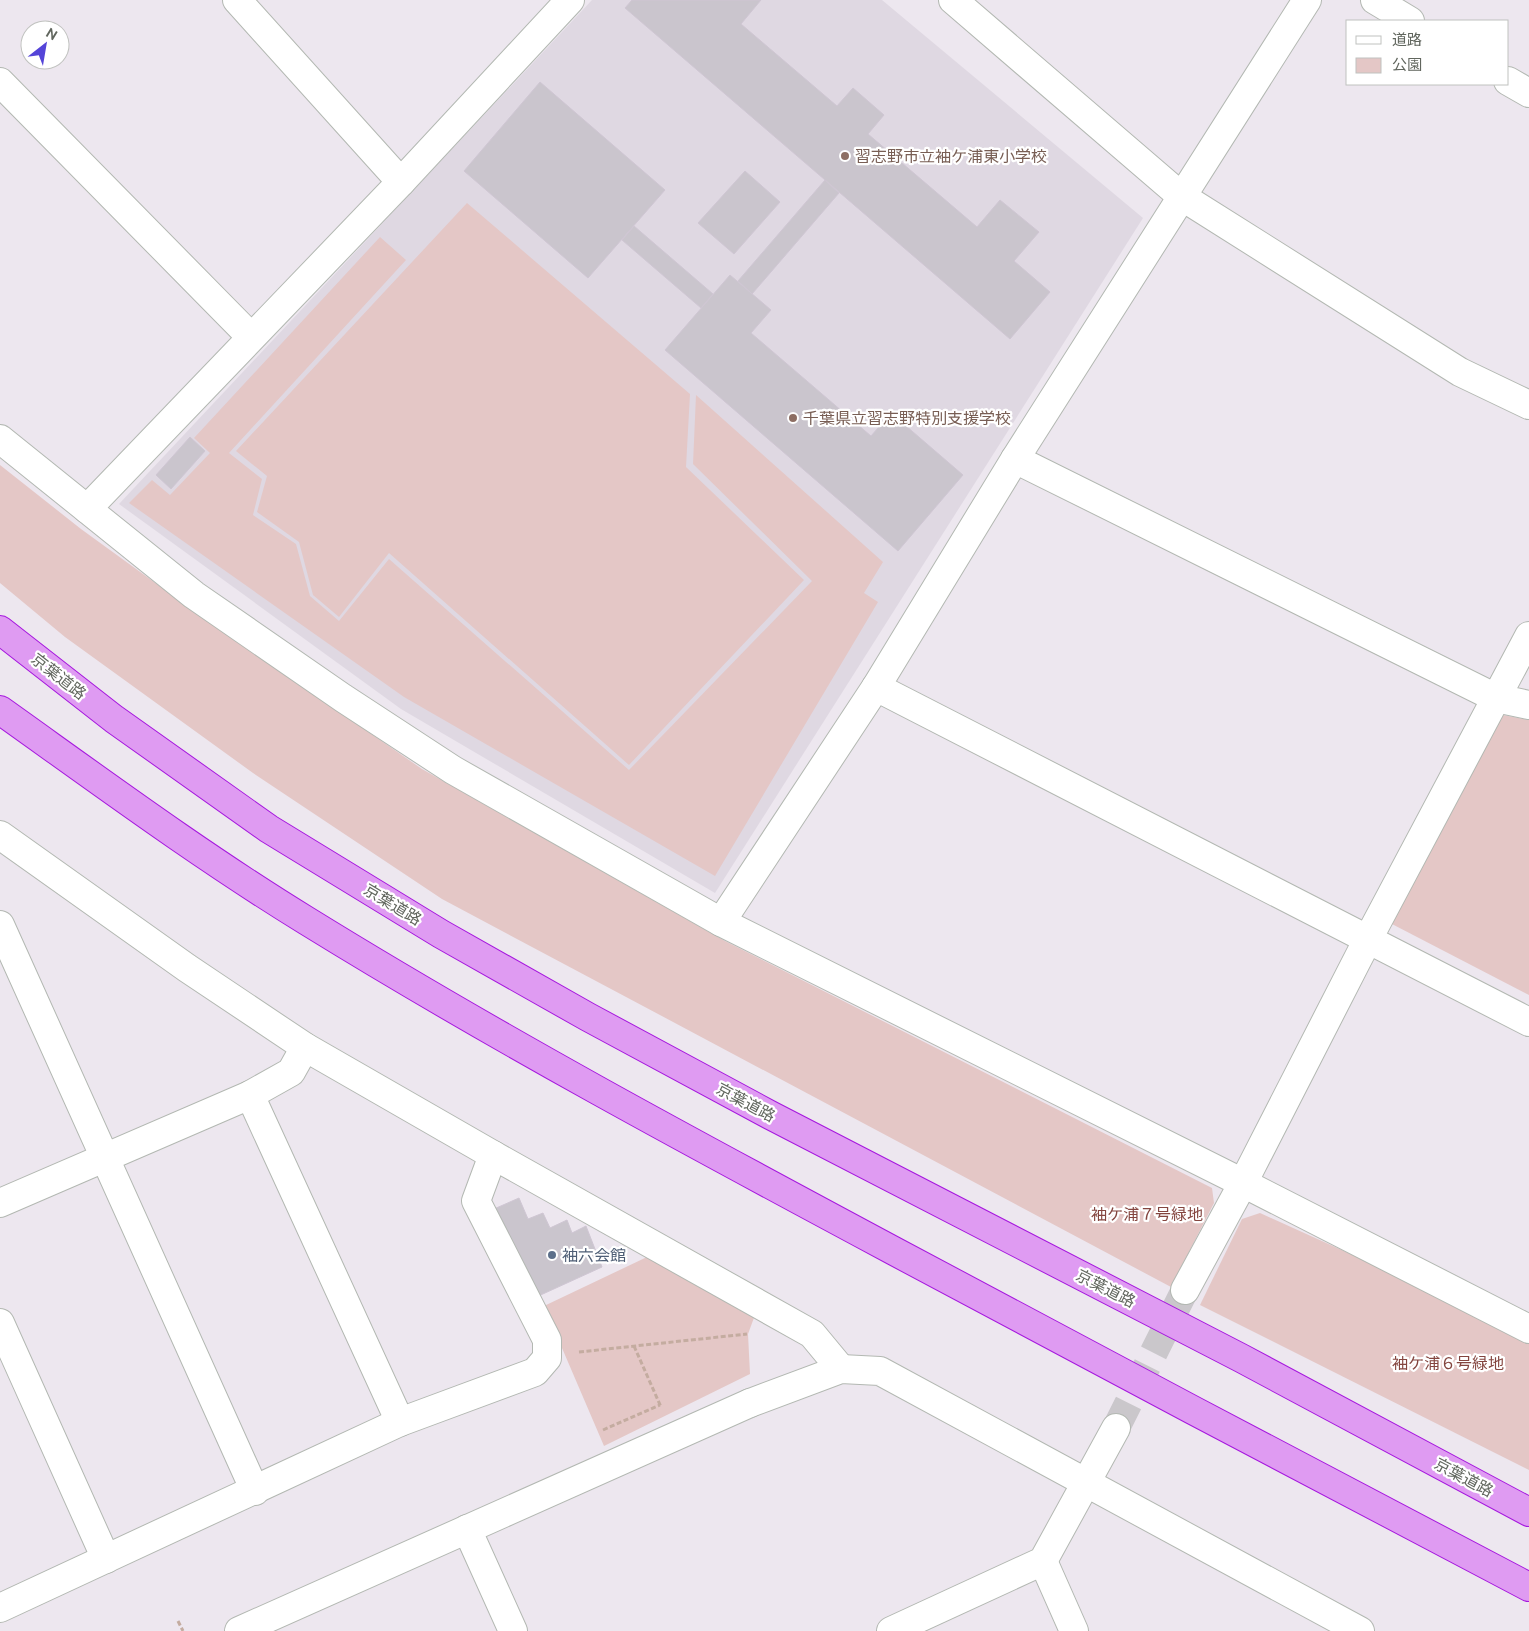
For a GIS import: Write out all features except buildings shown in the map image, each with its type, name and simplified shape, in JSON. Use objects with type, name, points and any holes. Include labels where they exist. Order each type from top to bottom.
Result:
[{"type":"highway","name":"京葉道路","points":[[0,630],[114,719],[268,829],[450,939],[588,1017],[770,1115],[1241,1358],[1529,1512]]},
{"type":"highway","points":[[0,710],[105,785],[303,919],[470,1019],[778,1189],[1207,1419],[1529,1587]]},
{"type":"street","points":[[237,0],[401,182]]},
{"type":"street","points":[[953,0],[1181,196],[1460,372],[1529,405]]},
{"type":"street","points":[[721,922],[876,687],[1015,459],[1307,0]]},
{"type":"street","points":[[1375,0],[1408,20]]},
{"type":"street","points":[[87,509],[401,182],[559,4]]},
{"type":"street","points":[[1509,81],[1529,94]]},
{"type":"street","points":[[0,82],[251,337]]},
{"type":"street","points":[[0,440],[194,595],[343,698],[453,770],[721,922],[1243,1182],[1529,1329]]},
{"type":"street","points":[[1015,459],[1496,698],[1529,705]]},
{"type":"street","points":[[1185,1290],[1529,636]]},
{"type":"street","points":[[876,687],[1529,1022]]},
{"type":"street","points":[[1,837],[187,968],[305,1047],[493,1156],[812,1334],[841,1369]]},
{"type":"street","points":[[0,926],[255,1490]]},
{"type":"street","points":[[0,1203],[250,1095],[291,1072],[305,1047]]},
{"type":"street","points":[[250,1095],[400,1422]]},
{"type":"street","points":[[0,1608],[400,1422],[535,1372],[547,1358],[547,1340],[476,1201],[493,1156]]},
{"type":"street","points":[[0,1323],[106,1559]]},
{"type":"street","points":[[239,1631],[750,1403],[841,1369],[880,1371],[1088,1482],[1328,1623],[1360,1631]]},
{"type":"street","points":[[892,1631],[1043,1561],[1116,1428]]},
{"type":"street","points":[[467,1529],[513,1631]]},
{"type":"street","points":[[1043,1561],[1074,1631]]},
{"type":"path","points":[[547,1358],[567,1353],[748,1334]]},
{"type":"path","points":[[603,1430],[660,1405],[634,1346]]},
{"type":"path","points":[[178,1621],[183,1631]]},
{"type":"shaded area","points":[[592,0],[882,0],[1143,218],[715,893],[401,709],[119,504]]},
{"type":"green space","points":[[467,203],[690,394],[686,467],[804,580],[629,765],[389,553],[339,617],[313,595],[299,542],[257,512],[267,476],[236,451]]},
{"type":"green space","points":[[380,237],[406,260],[229,453],[262,479],[253,515],[296,544],[310,596],[339,621],[389,559],[629,770],[812,581],[693,464],[696,395],[883,562],[864,593],[878,602],[715,876],[404,697],[129,503],[152,480],[170,495],[210,453],[194,438]]},
{"type":"green space","name":"袖ケ浦７号緑地","points":[[0,465],[81,529],[205,619],[422,769],[725,941],[1212,1188],[1214,1203],[1171,1287],[442,899],[253,773],[65,637],[0,583]]},
{"type":"green space","points":[[1503,715],[1529,720],[1529,995],[1390,923]]},
{"type":"green space","name":"袖ケ浦６号緑地","points":[[1260,1213],[1472,1309],[1529,1339],[1529,1470],[1200,1305],[1242,1219]]},
{"type":"green space","points":[[647,1257],[755,1315],[748,1334],[750,1374],[604,1446],[544,1306]]},
{"type":"tunnel","points":[[1116,1428],[1185,1290]]},
{"type":"place","name":"習志野市立袖ケ浦東小学校","points":[[845,156]]},
{"type":"place","name":"千葉県立習志野特別支援学校","points":[[793,418]]},
{"type":"place","name":"袖六会館","points":[[552,1255]]}]
